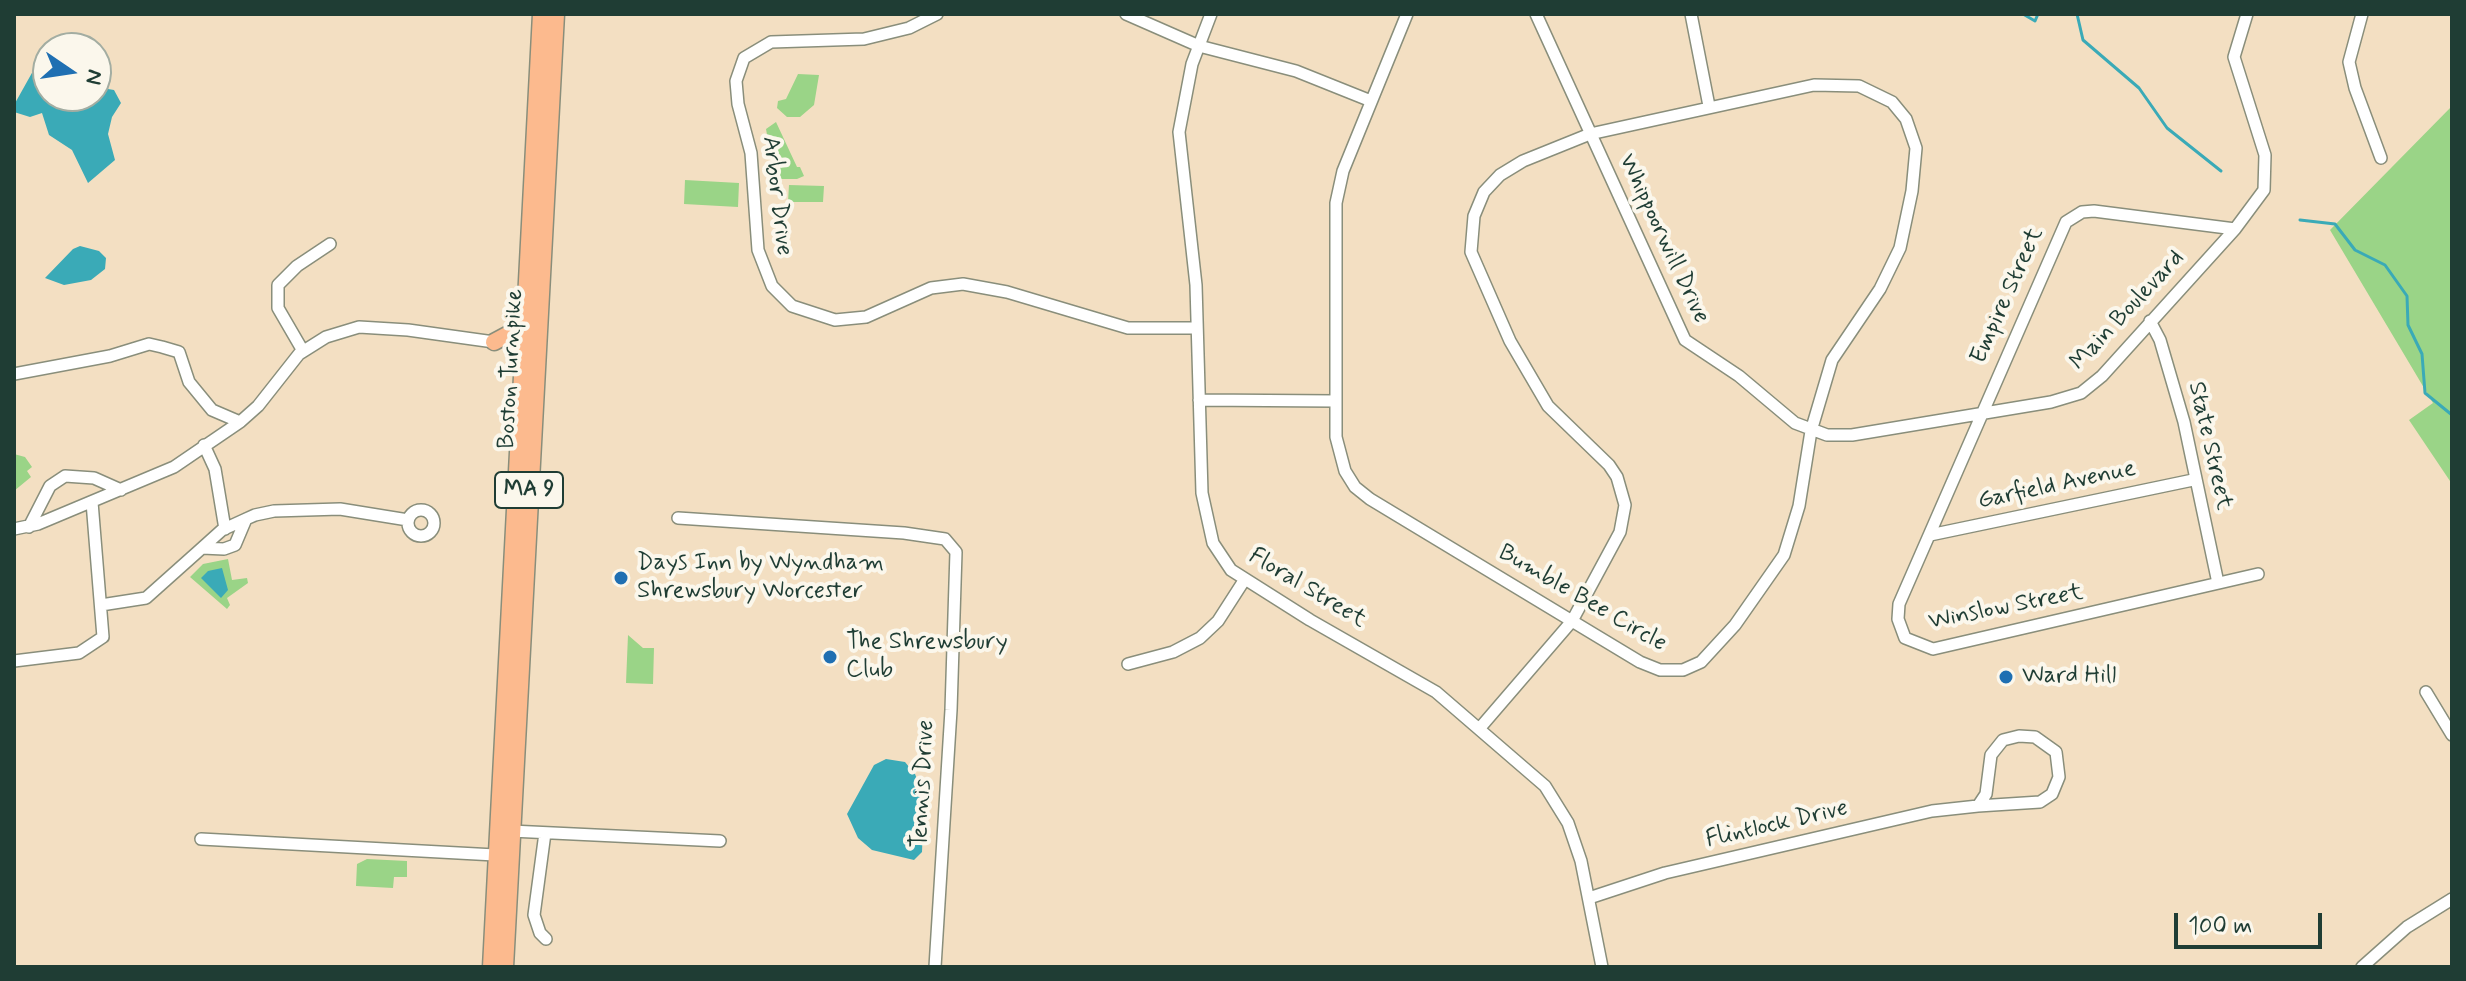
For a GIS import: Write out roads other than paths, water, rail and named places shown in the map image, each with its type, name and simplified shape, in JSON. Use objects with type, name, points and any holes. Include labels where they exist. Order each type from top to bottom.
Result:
[{"type":"highway","name":"Boston Turnpike","points":[[491,967],[541,14]]},
{"type":"highway","name":"Boston Turnpike","points":[[505,967],[556,14]]},
{"type":"highway","points":[[494,342],[524,326]]},
{"type":"highway","points":[[494,342],[522,359]]},
{"type":"street","name":"Arbor Drive","points":[[937,14],[909,28],[864,39],[771,42],[744,58],[736,81],[738,104],[751,153],[758,250],[772,286],[792,306],[835,320],[866,317],[931,288],[963,284],[1007,292],[1128,328],[1197,328]]},
{"type":"street","points":[[1126,14],[1199,46],[1296,71],[1371,101]]},
{"type":"street","name":"Floral Street","points":[[1211,14],[1182,102],[1179,132],[1193,252],[1204,517],[1213,543],[1224,562],[1245,579],[1436,692],[1552,794],[1568,823],[1589,898],[1592,931],[1602,967]]},
{"type":"street","name":"Bumble Bee Circle","points":[[1407,14],[1343,171],[1336,203],[1335,401],[1338,453],[1355,487],[1572,621],[1660,670],[1683,670],[1701,662],[1735,625],[1784,555],[1799,506],[1811,431],[1832,360],[1880,289],[1900,248],[1912,191],[1914,138],[1892,102],[1859,86],[1814,85],[1590,134],[1523,161],[1490,185],[1474,216],[1471,247],[1510,341],[1540,394],[1565,426],[1609,465],[1617,477],[1625,505],[1620,532],[1572,621],[1479,729]]},
{"type":"street","name":"Whippoorwill Drive","points":[[1536,14],[1685,340],[1739,376],[1786,417],[1811,431]]},
{"type":"street","points":[[1691,14],[1709,106]]},
{"type":"street","name":"Main Boulevard","points":[[1811,431],[1852,435],[1980,416],[2081,393],[2102,376],[2260,198],[2267,177],[2265,154],[2234,57],[2247,14]]},
{"type":"street","points":[[2362,14],[2349,62],[2355,88],[2381,158]]},
{"type":"street","name":"Empire Street","points":[[1980,416],[2059,234],[2074,215],[2094,211],[2235,229]]},
{"type":"street","points":[[303,351],[278,308],[278,285],[297,266],[330,244]]},
{"type":"street","name":"State Street","points":[[2150,321],[2160,340],[2184,422],[2193,480],[2218,583]]},
{"type":"street","points":[[14,529],[29,527],[174,467],[240,422],[258,406],[303,351],[326,337],[359,327],[408,330],[494,342]]},
{"type":"street","points":[[14,374],[110,356],[149,344],[179,352],[189,382],[212,410],[240,422]]},
{"type":"street","points":[[1199,400],[1335,401]]},
{"type":"street","points":[[212,410],[217,437]]},
{"type":"street","name":"Winslow Street","points":[[1980,416],[1899,604],[1898,619],[1905,638],[1926,649],[2258,574]]},
{"type":"street","points":[[204,445],[215,469],[225,529]]},
{"type":"street","points":[[29,527],[50,486],[65,476],[94,478],[121,490]]},
{"type":"street","name":"Garfield Avenue","points":[[1930,535],[2193,480]]},
{"type":"street","points":[[14,661],[67,656],[103,637],[92,502]]},
{"type":"street","points":[[101,605],[146,598],[225,529],[246,519],[307,507],[381,513],[408,520]]},
{"type":"street","name":"Tennis Drive","points":[[678,518],[904,533],[945,539],[956,552],[935,967]]},
{"type":"street","points":[[202,548],[224,549],[235,545],[246,519]]},
{"type":"street","points":[[1128,664],[1168,654],[1200,638],[1218,621],[1245,579]]},
{"type":"street","points":[[2426,692],[2452,735]]},
{"type":"street","name":"Flintlock Drive","points":[[1589,898],[1665,873],[1932,811],[2027,805],[2052,794],[2060,768],[2051,745],[2041,739],[2019,736],[2003,740],[1991,755],[1986,794],[1978,806]]},
{"type":"street","points":[[511,831],[720,841]]},
{"type":"street","points":[[545,833],[534,915],[537,927],[546,939]]},
{"type":"street","points":[[201,839],[495,855]]},
{"type":"street","points":[[2362,967],[2407,927],[2452,899]]},
{"type":"water","points":[[32,73],[32,112],[112,112],[114,90],[121,103],[112,117],[108,134],[115,160],[88,183],[72,150],[49,135],[42,113],[30,117],[14,112],[14,105]]},
{"type":"water","points":[[80,246],[99,251],[106,258],[105,269],[91,280],[64,285],[45,278],[73,249]]},
{"type":"water","points":[[222,568],[228,590],[221,598],[201,578],[208,571]]},
{"type":"water","points":[[886,759],[905,762],[915,774],[924,797],[922,852],[914,860],[872,850],[858,838],[847,814],[874,765]]},
{"type":"waterway","points":[[2023,14],[2035,21],[2038,14]]},
{"type":"waterway","points":[[2077,14],[2083,40],[2139,88],[2167,128],[2221,171]]},
{"type":"waterway","points":[[2300,220],[2335,224],[2355,250],[2385,265],[2407,296],[2408,325],[2422,354],[2425,393],[2452,415]]},
{"type":"place","name":"Days Inn by Wyndham Shrewsbury Worcester","points":[[621,578]]},
{"type":"place","name":"The Shrewsbury Club","points":[[830,657]]},
{"type":"place","name":"Ward Hill","points":[[2006,677]]}]
